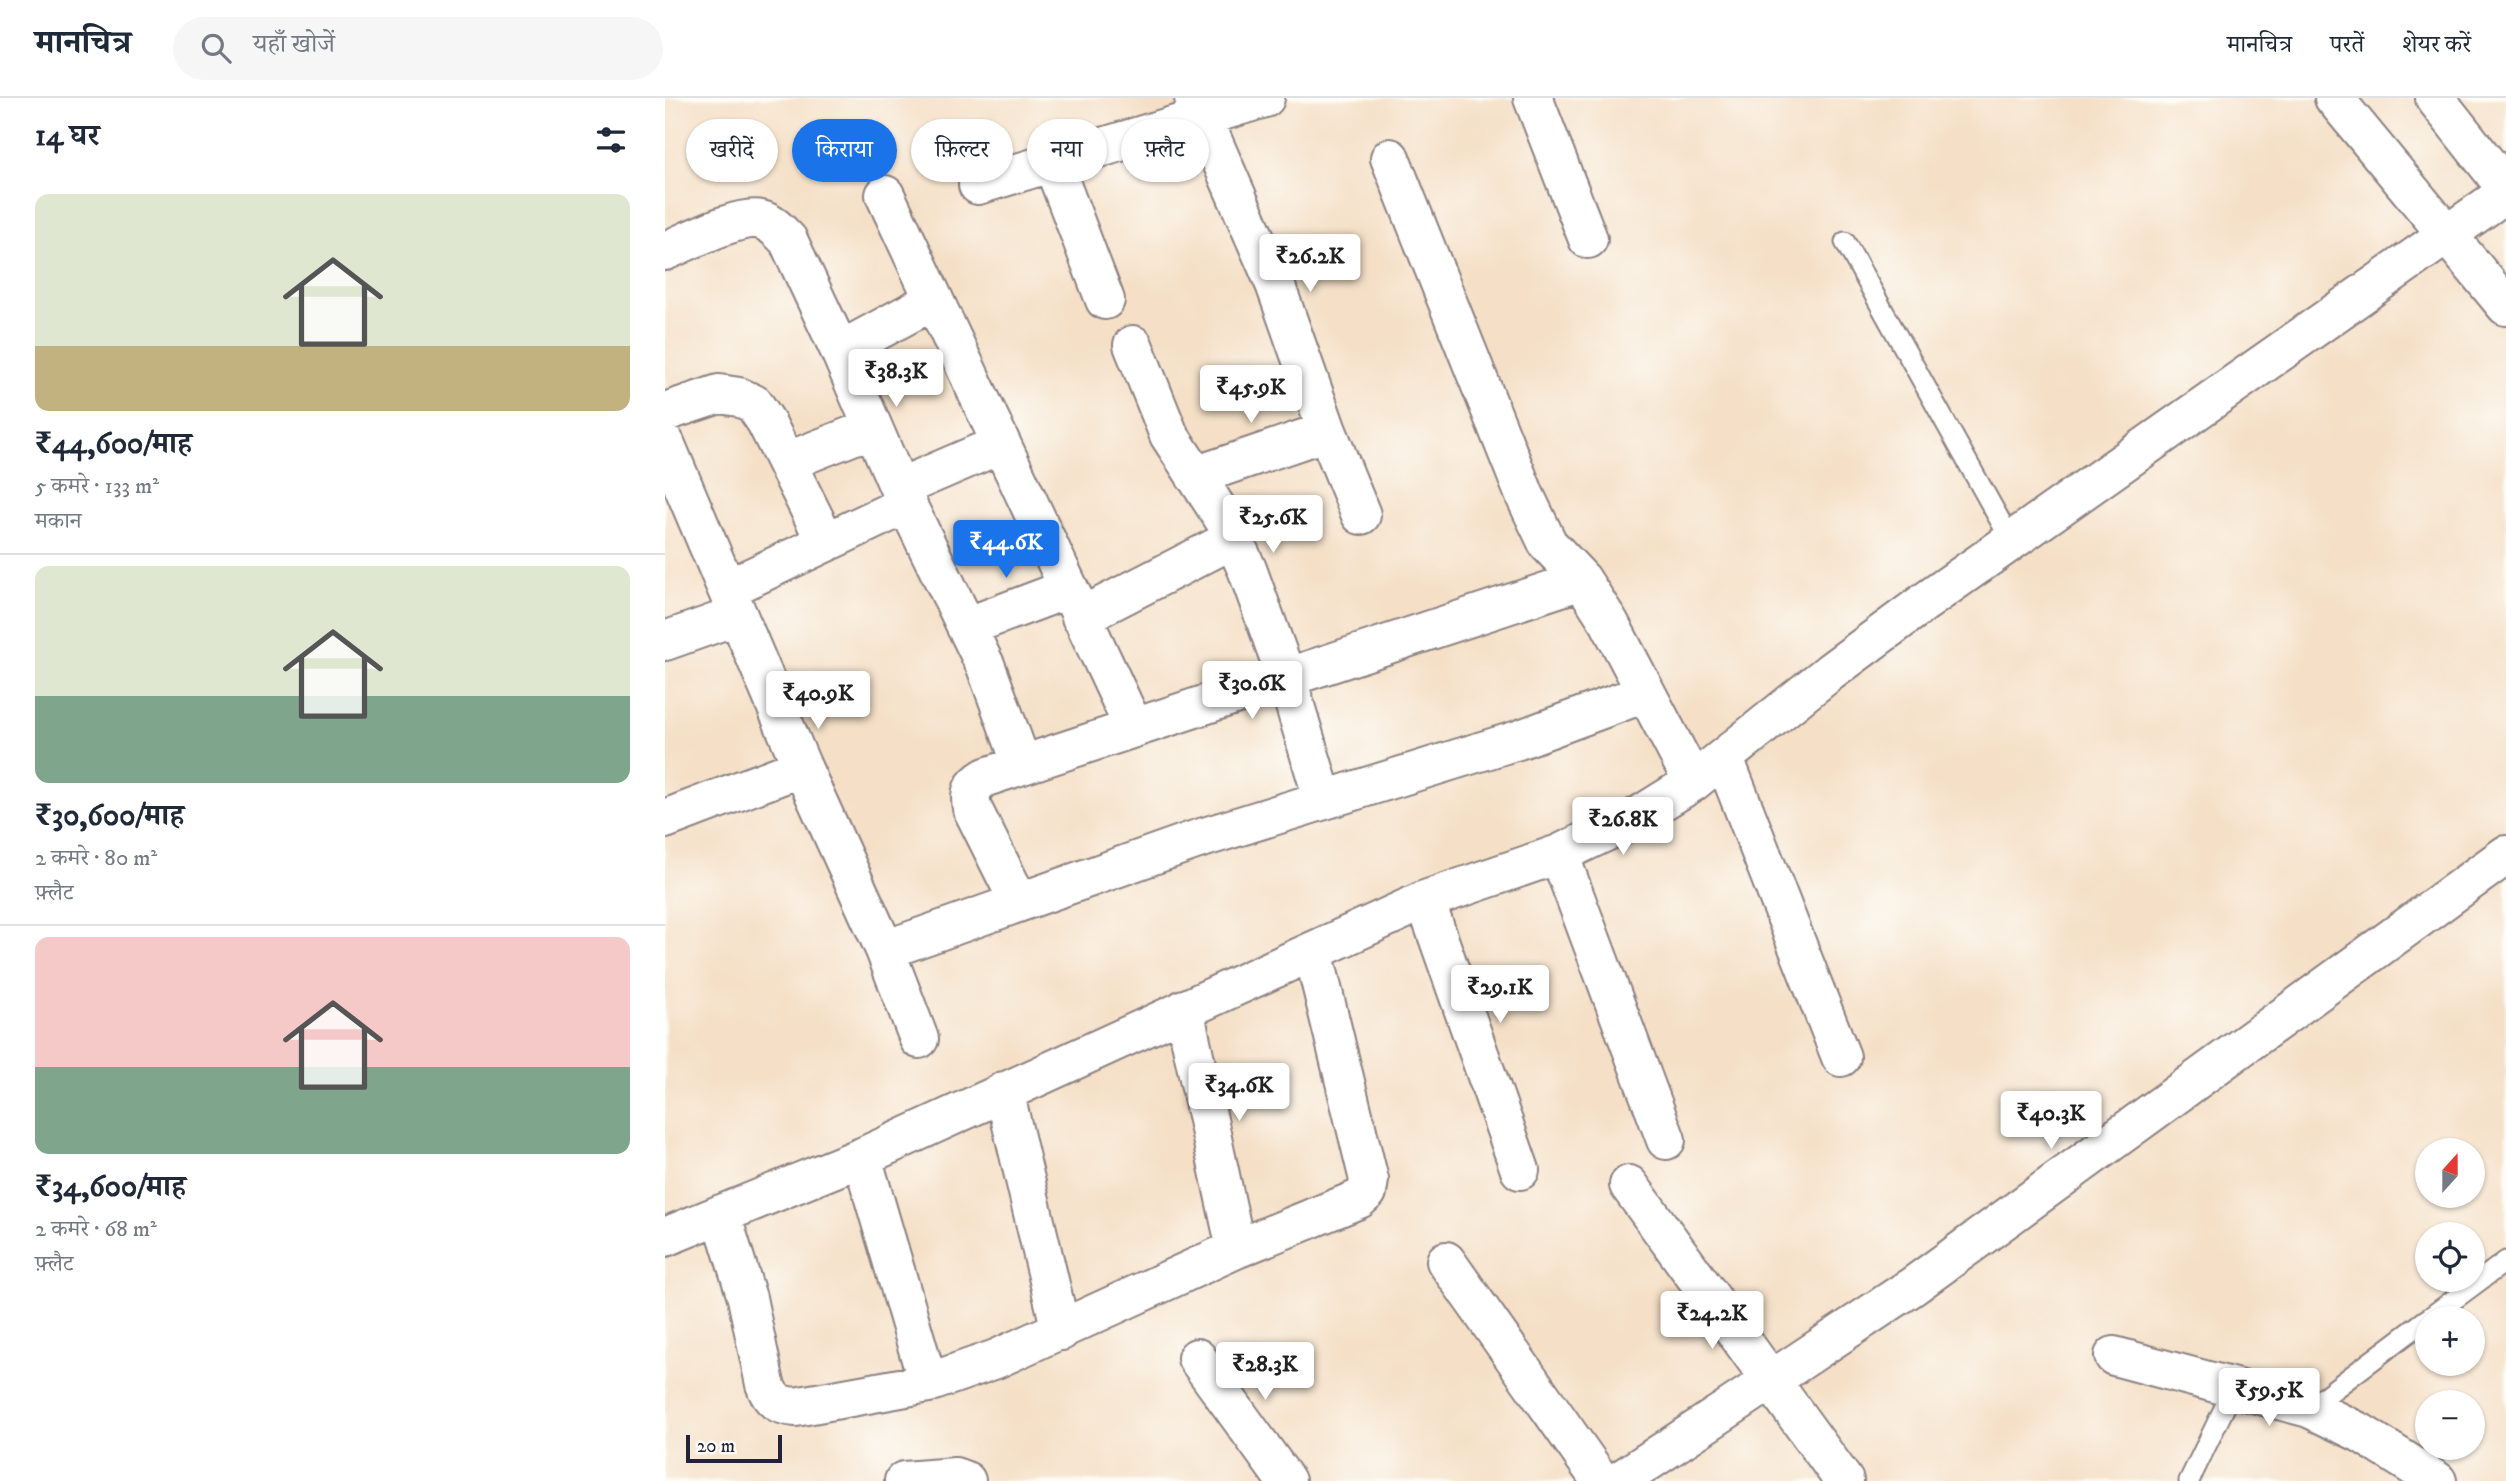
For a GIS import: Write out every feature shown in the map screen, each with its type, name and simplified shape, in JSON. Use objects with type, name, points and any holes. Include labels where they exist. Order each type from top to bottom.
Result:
[{"type":"street","points":[[1107,143],[1198,108],[1265,98]]},
{"type":"street","points":[[1533,98],[1588,239]]},
{"type":"street","points":[[2334,98],[2506,306]]},
{"type":"street","points":[[665,1237],[862,1157],[1425,900],[1559,854],[1637,817],[1693,782],[1830,672],[2506,190],[2435,98]]},
{"type":"street","points":[[1198,108],[1275,284],[1327,431],[1361,515]]},
{"type":"street","points":[[1390,159],[1525,496],[1548,544],[1582,580],[1609,622],[1693,782]]},
{"type":"street","points":[[978,185],[1027,171]]},
{"type":"street","points":[[1060,182],[1105,300]]},
{"type":"street","points":[[885,195],[932,301],[1039,519],[1074,603],[1134,729]]},
{"type":"street","points":[[665,251],[741,221],[759,219],[775,226],[788,240],[840,351],[871,428],[986,667],[1022,765]]},
{"type":"street","points":[[840,351],[932,301]]},
{"type":"street","points":[[1133,345],[1169,435],[1233,539],[1287,679],[1323,799]]},
{"type":"street","points":[[665,412],[719,394],[739,397],[754,404],[826,542]]},
{"type":"street","points":[[786,463],[871,428]]},
{"type":"street","points":[[1195,476],[1327,431]]},
{"type":"street","points":[[665,443],[801,767],[885,950],[919,1040]]},
{"type":"street","points":[[665,640],[733,602],[903,496],[1001,444]]},
{"type":"street","points":[[966,627],[1074,603],[1233,539]]},
{"type":"street","points":[[1018,900],[972,808],[970,796],[974,785],[986,777],[1582,580]]},
{"type":"street","points":[[885,950],[1018,900],[1323,799],[1518,740],[1645,693]]},
{"type":"street","points":[[1724,758],[1841,1058]]},
{"type":"street","points":[[665,819],[801,767]]},
{"type":"street","points":[[1559,854],[1666,1140]]},
{"type":"street","points":[[1619,1481],[1913,1286],[2506,855]]},
{"type":"street","points":[[1425,900],[1520,1170]]},
{"type":"street","points":[[721,1214],[747,1298],[770,1397],[780,1405],[795,1407],[928,1383],[996,1359],[1236,1249],[1359,1199],[1367,1192],[1369,1180],[1313,951]]},
{"type":"street","points":[[1184,1010],[1236,1249]]},
{"type":"street","points":[[1004,1091],[1061,1331]]},
{"type":"street","points":[[862,1157],[928,1383]]},
{"type":"street","points":[[1629,1185],[1844,1481]]},
{"type":"street","points":[[1446,1261],[1601,1481]]},
{"type":"street","points":[[2114,1356],[2309,1408],[2361,1433],[2437,1481]]},
{"type":"street","points":[[1197,1358],[1286,1481]]},
{"type":"street","points":[[904,1481],[955,1476],[967,1481]]},
{"type":"lane","points":[[1845,242],[2012,542]]},
{"type":"lane","points":[[2444,1306],[2506,1261]]},
{"type":"lane","points":[[2309,1408],[2415,1328]]},
{"type":"lane","points":[[2189,1481],[2234,1388]]}]
